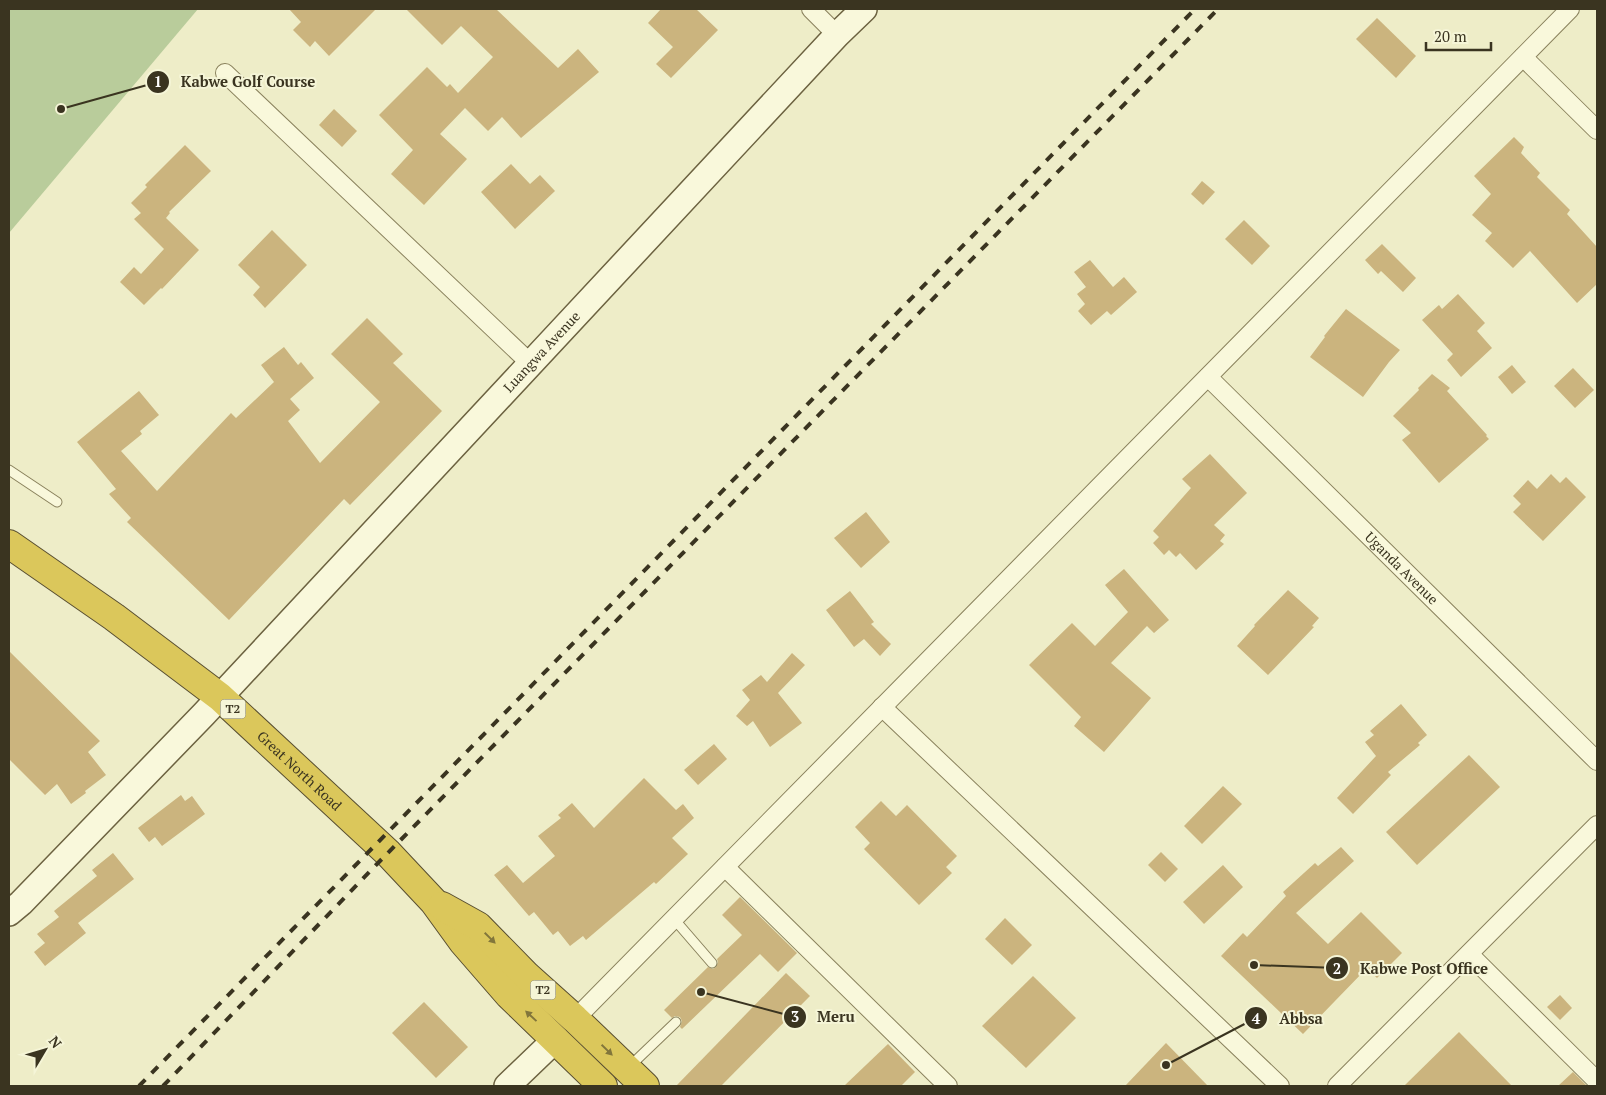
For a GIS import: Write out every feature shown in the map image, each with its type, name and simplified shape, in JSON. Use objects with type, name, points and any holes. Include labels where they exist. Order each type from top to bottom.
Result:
[{"type":"highway","name":"Great North Road","points":[[9,544],[114,617],[220,697],[382,848],[434,902],[463,942],[509,995],[604,1086]]},
{"type":"highway","name":"Great North Road","points":[[434,902],[478,926],[527,976],[636,1078]]},
{"type":"main road","name":"Luangwa Avenue","points":[[13,905],[220,697],[837,35],[864,9]]},
{"type":"main road","points":[[507,1086],[556,1039]]},
{"type":"street","points":[[811,9],[837,35]]},
{"type":"street","points":[[575,1019],[1570,9]]},
{"type":"street","points":[[1523,57],[1597,130]]},
{"type":"street","points":[[225,73],[530,363]]},
{"type":"street","name":"Uganda Avenue","points":[[1208,377],[1597,761]]},
{"type":"street","points":[[882,708],[1280,1086]]},
{"type":"street","points":[[1337,1086],[1597,825]]},
{"type":"street","points":[[725,867],[948,1086]]},
{"type":"street","points":[[1469,954],[1597,1080]]},
{"type":"lane","points":[[9,470],[57,502]]},
{"type":"lane","points":[[674,919],[712,963]]},
{"type":"lane","points":[[636,1078],[676,1022]]},
{"type":"green space","points":[[9,9],[198,9],[9,233]]},
{"type":"building","points":[[289,9],[376,9],[329,56],[315,41],[310,47],[293,30],[301,22]]},
{"type":"building","points":[[406,9],[496,9],[558,68],[578,49],[599,72],[521,138],[502,117],[488,131],[465,108],[440,134],[467,159],[424,205],[391,174],[413,150],[379,115],[427,67],[447,87],[450,84],[458,93],[493,57],[461,26],[442,45]]},
{"type":"building","points":[[661,9],[696,9],[718,30],[671,78],[656,64],[673,47],[648,23]]},
{"type":"building","points":[[1377,18],[1416,56],[1396,78],[1356,39]]},
{"type":"building","points":[[334,109],[357,131],[342,147],[319,125]]},
{"type":"building","points":[[1514,137],[1524,147],[1521,153],[1540,173],[1537,177],[1570,210],[1567,214],[1597,247],[1597,284],[1577,303],[1530,251],[1513,268],[1485,241],[1492,233],[1472,215],[1491,194],[1474,176]]},
{"type":"building","points":[[185,145],[211,171],[169,212],[166,218],[199,250],[144,305],[120,282],[134,267],[141,274],[164,249],[134,219],[141,213],[131,203],[147,187],[145,185]]},
{"type":"building","points":[[511,164],[530,184],[540,175],[555,191],[515,229],[481,192]]},
{"type":"building","points":[[1202,181],[1215,192],[1203,205],[1191,194]]},
{"type":"building","points":[[1244,220],[1270,246],[1252,265],[1225,239]]},
{"type":"building","points":[[272,230],[307,265],[265,308],[253,295],[260,287],[238,265]]},
{"type":"building","points":[[1382,244],[1416,278],[1403,292],[1381,271],[1378,274],[1365,260]]},
{"type":"building","points":[[1090,260],[1113,287],[1124,277],[1137,292],[1111,315],[1107,311],[1091,325],[1078,311],[1085,304],[1077,294],[1086,287],[1074,272]]},
{"type":"building","points":[[1458,294],[1485,323],[1477,331],[1492,348],[1461,377],[1447,360],[1453,354],[1422,320],[1439,305],[1442,309]]},
{"type":"building","points":[[1346,309],[1400,350],[1363,397],[1310,357]]},
{"type":"building","points":[[367,318],[403,354],[393,363],[442,411],[350,505],[344,499],[229,620],[127,522],[131,518],[109,494],[116,489],[77,442],[139,391],[159,415],[140,431],[142,434],[121,451],[157,491],[231,413],[236,418],[274,382],[261,365],[284,347],[298,365],[301,362],[314,378],[290,399],[300,410],[288,421],[320,463],[380,402],[331,354]]},
{"type":"building","points":[[1512,365],[1526,382],[1512,394],[1498,377]]},
{"type":"building","points":[[1573,368],[1594,390],[1575,408],[1554,386]]},
{"type":"building","points":[[1432,374],[1450,388],[1447,391],[1489,439],[1439,483],[1402,440],[1411,433],[1393,416]]},
{"type":"building","points":[[1210,454],[1247,493],[1214,525],[1225,535],[1220,541],[1224,544],[1196,570],[1180,553],[1176,557],[1169,550],[1164,555],[1153,543],[1159,537],[1153,531],[1191,488],[1182,479]]},
{"type":"building","points":[[1551,474],[1560,483],[1566,477],[1586,497],[1543,541],[1513,512],[1521,504],[1513,496],[1528,480],[1537,489]]},
{"type":"building","points":[[866,512],[890,542],[861,568],[834,538]]},
{"type":"building","points":[[1124,569],[1169,620],[1154,633],[1147,626],[1111,663],[1151,698],[1104,752],[1074,726],[1081,717],[1029,665],[1072,623],[1095,646],[1128,612],[1105,585]]},
{"type":"building","points":[[1288,590],[1319,618],[1312,626],[1314,627],[1268,675],[1237,646],[1254,625]]},
{"type":"building","points":[[850,591],[874,622],[871,624],[891,644],[880,656],[864,639],[854,647],[826,610]]},
{"type":"building","points":[[9,651],[100,741],[88,752],[106,775],[71,804],[57,784],[45,795],[9,759]]},
{"type":"building","points":[[792,653],[805,665],[778,693],[802,723],[770,747],[753,721],[747,726],[736,716],[750,700],[742,690],[761,675],[767,682]]},
{"type":"building","points":[[1401,704],[1427,735],[1418,743],[1420,745],[1388,772],[1391,775],[1353,814],[1337,798],[1376,756],[1365,742],[1374,735],[1370,731]]},
{"type":"building","points":[[714,744],[727,759],[698,785],[684,770]]},
{"type":"building","points":[[1469,755],[1500,787],[1417,865],[1386,832]]},
{"type":"building","points":[[644,778],[676,810],[683,804],[694,818],[672,838],[688,854],[656,884],[654,882],[586,940],[583,936],[570,946],[558,931],[553,935],[534,912],[529,916],[494,875],[507,865],[523,883],[555,856],[538,836],[561,818],[558,815],[572,803],[594,828]]},
{"type":"building","points":[[1223,786],[1242,804],[1202,844],[1184,826]]},
{"type":"building","points":[[181,795],[185,801],[192,796],[205,814],[162,846],[155,837],[149,842],[138,828]]},
{"type":"building","points":[[881,801],[896,816],[907,805],[957,856],[946,867],[952,873],[919,905],[864,849],[870,843],[855,827]]},
{"type":"building","points":[[1341,847],[1354,861],[1296,913],[1328,944],[1361,912],[1402,953],[1377,978],[1367,968],[1303,1034],[1221,956],[1243,933],[1247,937],[1286,896],[1283,892],[1315,863],[1318,866]]},
{"type":"building","points":[[1161,852],[1178,869],[1165,882],[1148,865]]},
{"type":"building","points":[[113,853],[134,879],[78,923],[86,933],[45,966],[34,952],[45,943],[37,934],[59,917],[54,911],[97,876],[92,870]]},
{"type":"building","points":[[1223,865],[1243,887],[1204,924],[1183,902]]},
{"type":"building","points":[[740,897],[797,953],[778,972],[760,954],[682,1029],[680,1027],[682,1021],[680,1017],[675,1016],[672,1018],[664,1010],[708,967],[713,969],[716,967],[717,959],[742,935],[722,915]]},
{"type":"building","points":[[1005,918],[1032,945],[1012,965],[985,939]]},
{"type":"building","points":[[786,973],[810,996],[721,1086],[676,1086]]},
{"type":"building","points":[[1033,976],[1076,1018],[1026,1068],[982,1026]]},
{"type":"building","points":[[1560,995],[1572,1008],[1560,1020],[1547,1007]]},
{"type":"building","points":[[424,1002],[468,1047],[436,1078],[392,1033]]},
{"type":"building","points":[[1459,1032],[1512,1086],[1404,1086]]},
{"type":"building","points":[[1166,1043],[1208,1086],[1125,1086]]},
{"type":"building","points":[[888,1044],[915,1072],[901,1086],[844,1086]]},
{"type":"building","points":[[1573,1072],[1587,1086],[1558,1086]]},
{"type":"railway","points":[[139,1086],[1195,9]]},
{"type":"railway","points":[[163,1086],[377,864],[1218,9]]},
{"type":"place","name":"Kabwe Golf Course","points":[[61,109]]},
{"type":"place","name":"Kabwe Post Office","points":[[1254,965]]},
{"type":"place","name":"Meru","points":[[701,992]]},
{"type":"place","name":"Abbsa","points":[[1166,1065]]}]
